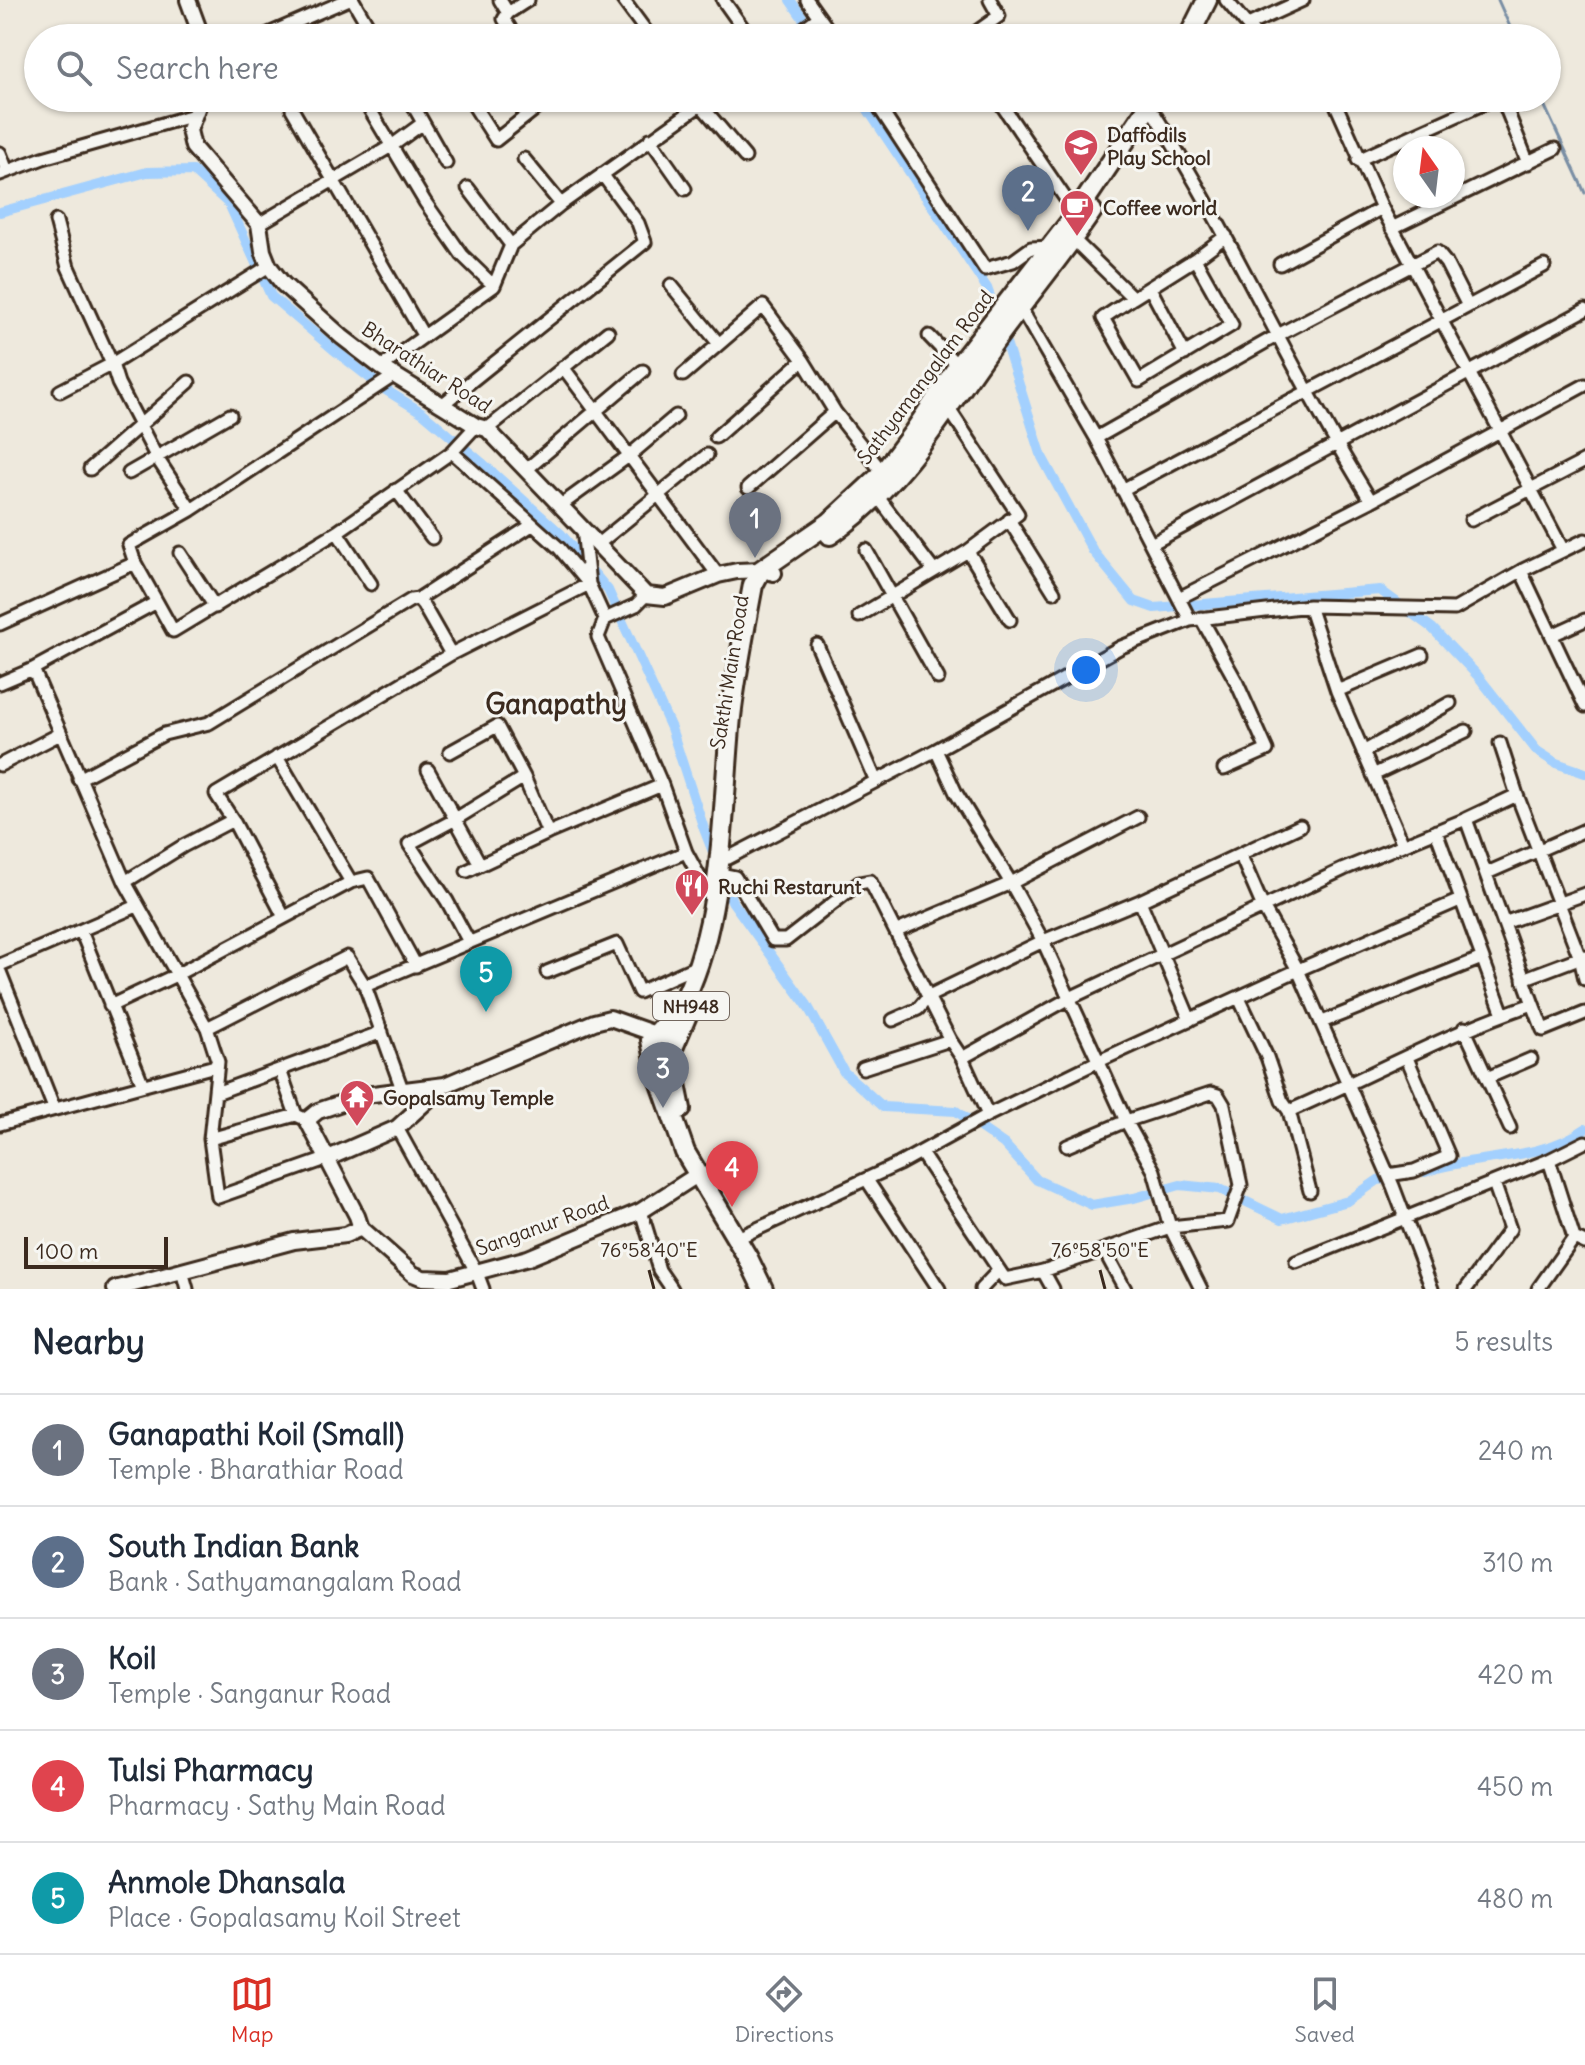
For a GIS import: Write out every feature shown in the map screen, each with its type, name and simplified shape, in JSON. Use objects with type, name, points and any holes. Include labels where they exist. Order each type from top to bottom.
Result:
[{"type":"highway","points":[[1195,24],[1207,0]]},
{"type":"highway","points":[[1210,24],[1224,0]]},
{"type":"highway","points":[[768,571],[855,518],[910,463],[985,343],[1073,239],[1150,112]]},
{"type":"highway","name":"Sathyamangalam Road","points":[[1016,305],[1051,247],[1150,112]]},
{"type":"highway","name":"Sathyamangalam Road","points":[[768,571],[829,523],[883,473],[958,366],[985,343]]},
{"type":"highway","name":"NH948","points":[[763,1289],[748,1258],[697,1175],[674,1105],[651,1049],[651,1040],[672,1019],[684,999],[721,884],[721,836],[732,715],[753,585],[768,571]]},
{"type":"highway","name":"Sakthi Main Road","points":[[674,1105],[670,1055],[703,977],[721,884],[742,707],[768,571]]},
{"type":"highway","name":"NH948","points":[[674,1105],[771,1289]]},
{"type":"main road","points":[[188,0],[197,24]]},
{"type":"main road","name":"Bharathiar Road","points":[[195,112],[189,130],[193,147],[259,224],[268,266],[283,284],[381,367],[479,428],[527,469],[598,544],[641,600]]},
{"type":"main road","points":[[641,600],[665,597],[718,575],[768,571]]},
{"type":"main road","points":[[301,1118],[365,1095],[445,1085],[610,1018],[675,1041]]},
{"type":"main road","points":[[326,1159],[397,1128],[445,1085]]},
{"type":"main road","name":"Sanganur Road","points":[[301,1118],[361,1228],[415,1281],[423,1278],[450,1279],[528,1258],[641,1211],[697,1175]]},
{"type":"main road","points":[[115,1289],[294,1241],[345,1235],[361,1228]]},
{"type":"street","points":[[291,24],[347,0]]},
{"type":"street","points":[[353,0],[367,24]]},
{"type":"street","points":[[500,0],[508,13]]},
{"type":"street","points":[[507,24],[504,19],[508,13],[528,0]]},
{"type":"street","points":[[623,0],[641,24]]},
{"type":"street","points":[[723,0],[740,24]]},
{"type":"street","points":[[807,0],[824,24]]},
{"type":"street","points":[[988,24],[999,16],[990,0]]},
{"type":"street","points":[[1224,0],[1247,24]]},
{"type":"street","points":[[1250,24],[1303,0]]},
{"type":"street","points":[[810,24],[819,17]]},
{"type":"street","points":[[294,112],[423,335]]},
{"type":"street","points":[[372,112],[425,202],[462,255],[494,286]]},
{"type":"street","points":[[417,112],[446,163]]},
{"type":"street","points":[[478,112],[496,140],[531,112]]},
{"type":"street","points":[[381,367],[494,286],[511,245],[686,112]]},
{"type":"street","points":[[711,112],[745,157]]},
{"type":"street","points":[[882,112],[985,269],[1013,261],[1031,248],[1051,247]]},
{"type":"street","points":[[1007,112],[1076,214]]},
{"type":"street","points":[[1157,112],[1336,445],[1371,501]]},
{"type":"street","points":[[1339,112],[1358,160],[1392,228],[1563,550]]},
{"type":"street","points":[[1358,160],[1465,112]]},
{"type":"street","points":[[1508,112],[1528,163]]},
{"type":"street","points":[[0,153],[4,172],[194,115]]},
{"type":"street","points":[[259,224],[393,145],[423,123]]},
{"type":"street","points":[[650,139],[685,189]]},
{"type":"street","points":[[1392,228],[1555,149]]},
{"type":"street","points":[[524,159],[561,204]]},
{"type":"street","points":[[443,404],[645,242],[638,223],[602,174]]},
{"type":"street","points":[[468,188],[511,245]]},
{"type":"street","points":[[1280,264],[1382,208]]},
{"type":"street","points":[[56,221],[68,267],[118,383],[157,458],[191,510]]},
{"type":"street","points":[[1195,259],[1232,325],[1139,381],[1103,318],[1226,236]]},
{"type":"street","points":[[1073,239],[1133,298]]},
{"type":"street","points":[[1096,438],[1278,335],[1437,252],[1468,306]]},
{"type":"street","points":[[60,391],[112,364],[268,266]]},
{"type":"street","points":[[1122,490],[1544,266]]},
{"type":"street","points":[[671,285],[719,344]]},
{"type":"street","points":[[1150,288],[1185,354]]},
{"type":"street","points":[[1016,305],[1096,438],[1181,598],[1236,681],[1267,750],[1224,769]]},
{"type":"street","points":[[683,375],[763,306],[803,360],[835,412],[883,473]]},
{"type":"street","points":[[1151,544],[1585,310]]},
{"type":"street","points":[[395,375],[191,510],[129,545],[135,563],[173,631],[337,532],[452,451],[608,332]]},
{"type":"street","points":[[929,336],[958,366]]},
{"type":"street","points":[[716,437],[803,360]]},
{"type":"street","points":[[563,367],[718,575]]},
{"type":"street","points":[[527,469],[643,371]]},
{"type":"street","points":[[90,469],[189,382]]},
{"type":"street","points":[[1181,598],[1371,501],[1585,385]]},
{"type":"street","points":[[859,616],[968,551],[1018,514],[947,406]]},
{"type":"street","points":[[748,488],[835,412]]},
{"type":"street","points":[[129,473],[230,415]]},
{"type":"street","points":[[561,505],[630,455],[676,416]]},
{"type":"street","points":[[452,451],[559,548],[589,584],[605,619]]},
{"type":"street","points":[[598,544],[707,455]]},
{"type":"street","points":[[1471,520],[1585,461]]},
{"type":"street","points":[[396,490],[432,538]]},
{"type":"street","points":[[878,497],[934,571]]},
{"type":"street","points":[[1009,520],[1054,592]]},
{"type":"street","points":[[79,779],[164,734],[209,723],[402,604],[418,599],[532,525]]},
{"type":"street","points":[[583,530],[589,584]]},
{"type":"street","points":[[337,532],[371,584]]},
{"type":"street","points":[[721,884],[876,781],[1121,647],[1194,619],[1309,606],[1455,609],[1521,571],[1585,540]]},
{"type":"street","points":[[866,550],[938,678]]},
{"type":"street","points":[[968,551],[1010,620]]},
{"type":"street","points":[[180,553],[215,607]]},
{"type":"street","points":[[0,624],[135,563]]},
{"type":"street","points":[[1521,571],[1585,706]]},
{"type":"street","points":[[284,917],[216,794],[451,654],[589,584]]},
{"type":"street","points":[[418,599],[451,654]]},
{"type":"street","points":[[641,600],[605,619],[598,637],[662,785],[686,852],[721,884]]},
{"type":"street","points":[[0,683],[33,669],[157,602]]},
{"type":"street","points":[[1309,606],[1337,691],[1403,844]]},
{"type":"street","points":[[1552,635],[1585,620]]},
{"type":"street","points":[[817,645],[876,781]]},
{"type":"street","points":[[1337,691],[1422,655]]},
{"type":"street","points":[[33,669],[125,882],[207,1028],[216,1052],[216,1093],[210,1139],[218,1197],[326,1159]]},
{"type":"street","points":[[1363,752],[1450,703]]},
{"type":"street","points":[[450,752],[497,726],[524,777],[548,833]]},
{"type":"street","points":[[1373,775],[1466,731]]},
{"type":"street","points":[[0,765],[60,734]]},
{"type":"street","points":[[1500,743],[1536,850],[1582,957],[1585,979]]},
{"type":"street","points":[[936,750],[956,793],[1043,941],[1126,1121],[1154,1171],[1170,1227],[1201,1289]]},
{"type":"street","points":[[277,757],[351,882]]},
{"type":"street","points":[[428,770],[480,864]]},
{"type":"street","points":[[469,942],[447,901],[409,844],[524,777]]},
{"type":"street","points":[[467,871],[662,785]]},
{"type":"street","points":[[962,1058],[1070,998],[1263,907],[1517,795]]},
{"type":"street","points":[[897,931],[1011,883],[1138,817]]},
{"type":"street","points":[[1466,819],[1543,1030],[1585,1013]]},
{"type":"street","points":[[125,882],[233,820]]},
{"type":"street","points":[[893,1020],[918,1009],[929,996],[1043,941],[1140,901],[1300,826]]},
{"type":"street","points":[[1487,873],[1585,830]]},
{"type":"street","points":[[1436,831],[1503,1014]]},
{"type":"street","points":[[365,986],[686,852]]},
{"type":"street","points":[[1240,854],[1263,907],[1298,970],[1350,1085],[1432,1289]]},
{"type":"street","points":[[721,884],[735,877],[773,940],[786,940],[859,883],[870,881],[962,1058],[988,1116]]},
{"type":"street","points":[[110,1006],[176,975],[351,882],[368,878],[416,966]]},
{"type":"street","points":[[1504,923],[1585,894]]},
{"type":"street","points":[[742,1236],[867,1180],[1099,1061],[1460,900]]},
{"type":"street","points":[[1140,901],[1190,1020]]},
{"type":"street","points":[[0,965],[137,906]]},
{"type":"street","points":[[81,931],[143,1085]]},
{"type":"street","points":[[547,972],[617,944],[639,992],[697,966]]},
{"type":"street","points":[[207,1028],[347,957],[365,986],[402,1089]]},
{"type":"street","points":[[1523,979],[1582,957]]},
{"type":"street","points":[[1322,1022],[1482,958]]},
{"type":"street","points":[[0,972],[54,1108]]},
{"type":"street","points":[[1239,998],[1289,1111],[1310,1191]]},
{"type":"street","points":[[1289,1111],[1407,1058],[1464,1028],[1533,1004]]},
{"type":"street","points":[[1464,1028],[1510,1128]]},
{"type":"street","points":[[216,1093],[382,1032]]},
{"type":"street","points":[[863,1068],[950,1040]]},
{"type":"street","points":[[1390,1179],[1449,1156],[1407,1058]]},
{"type":"street","points":[[1487,1078],[1531,1059]]},
{"type":"street","points":[[0,1124],[215,1066]]},
{"type":"street","points":[[210,1139],[301,1118],[280,1070]]},
{"type":"street","points":[[921,1153],[1005,1279],[1043,1271],[1170,1227],[1228,1221],[1241,1185],[1224,1105],[1218,1095],[1211,1093],[1126,1121],[1067,1146]]},
{"type":"street","points":[[397,1128],[483,1289]]},
{"type":"street","points":[[1296,1262],[1494,1183],[1585,1142]]},
{"type":"street","points":[[1538,1289],[1579,1241],[1549,1160]]},
{"type":"street","points":[[867,1180],[939,1289]]},
{"type":"street","points":[[1466,1289],[1510,1229],[1494,1183]]},
{"type":"street","points":[[641,1211],[659,1270],[672,1289]]},
{"type":"street","points":[[1104,1250],[1125,1289]]},
{"type":"street","points":[[981,1289],[999,1270]]},
{"type":"street","points":[[182,1271],[187,1289]]},
{"type":"street","points":[[1043,1271],[1053,1289]]},
{"type":"waterway","points":[[790,0],[807,24]]},
{"type":"waterway","points":[[1498,0],[1509,24]]},
{"type":"waterway","points":[[869,112],[987,288],[997,316]]},
{"type":"waterway","points":[[1547,112],[1585,193]]},
{"type":"waterway","points":[[0,212],[147,172],[193,171],[229,204],[271,296],[384,389],[423,413],[561,534],[608,590],[671,728],[704,829],[732,901],[807,1005],[844,1072],[883,1107],[956,1111],[1004,1144],[1037,1180],[1092,1205],[1134,1198],[1180,1185],[1220,1189],[1282,1219],[1348,1201],[1378,1180],[1397,1177]]},
{"type":"waterway","points":[[1002,331],[1042,457],[1093,551],[1134,601],[1154,608],[1380,590],[1432,628],[1478,676],[1537,751],[1556,763],[1585,773]]},
{"type":"waterway","points":[[1425,1172],[1548,1147],[1585,1129]]},
{"type":"place","name":"Daffodils Play School","points":[[1081,177]]},
{"type":"place","name":"South Indian Bank","points":[[1028,231]]},
{"type":"place","name":"Coffee world","points":[[1077,238]]},
{"type":"place","name":"Ganapathi Koil (Small)","points":[[755,558]]},
{"type":"place","name":"Ruchi Restarunt","points":[[692,917]]},
{"type":"place","name":"Anmole Dhansala","points":[[486,1012]]},
{"type":"place","name":"Koil","points":[[663,1108]]},
{"type":"place","name":"Gopalsamy Temple","points":[[357,1128]]},
{"type":"place","name":"Tulsi Pharmacy","points":[[732,1207]]},
{"type":"district","name":"Ganapathy","points":[[556,704]]}]
